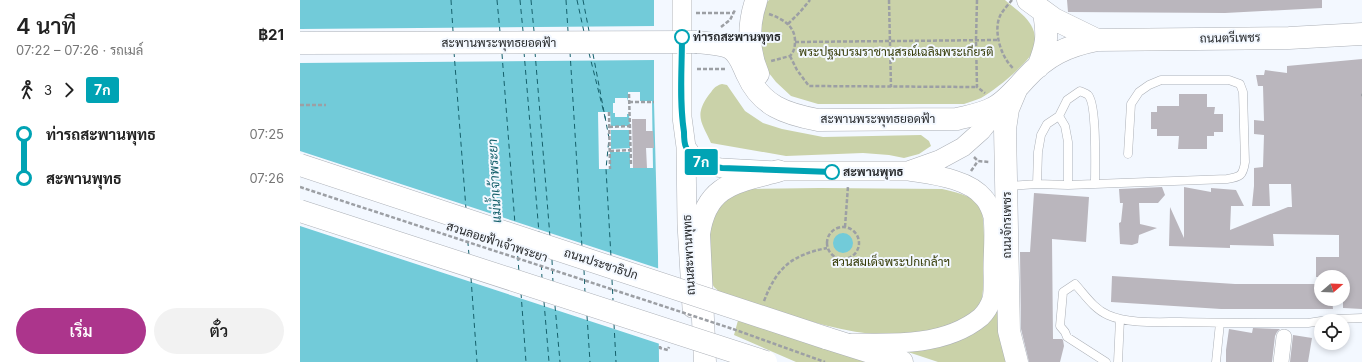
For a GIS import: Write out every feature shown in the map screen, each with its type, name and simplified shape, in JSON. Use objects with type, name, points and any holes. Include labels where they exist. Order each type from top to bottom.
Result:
[{"type":"main road","name":"สะพานพระพุทธยอดฟ้า","points":[[697,42],[715,38],[736,30],[742,25],[750,3]]},
{"type":"main road","points":[[750,3],[750,38],[753,63],[758,75],[768,90],[797,116]]},
{"type":"main road","name":"ถนนตรีเพชร","points":[[1036,6],[1065,25],[1098,40]]},
{"type":"main road","name":"ถนนจักรเพชร","points":[[1018,362],[1009,331],[1006,119],[1010,101],[1046,48],[1047,29],[1036,6]]},
{"type":"main road","name":"ถนนตรีเพชร","points":[[1027,78],[1056,53],[1075,44],[1098,40],[1289,38],[1362,34]]},
{"type":"main road","name":"สะพานพระพุทธยอดฟ้า","points":[[300,43],[697,42],[730,48],[739,56],[756,90],[769,103],[780,110],[797,116],[818,120],[957,119],[997,106]]},
{"type":"main road","name":"ถนนจักรเพชร","points":[[997,106],[1027,78]]},
{"type":"main road","name":"ถนนประชาธิปก","points":[[300,165],[902,362]]},
{"type":"main road","points":[[705,362],[699,234],[700,223],[708,204],[718,192],[733,183],[778,171]]},
{"type":"main road","points":[[300,211],[766,362]]},
{"type":"street","name":"ถนนสะพานพุทธ","points":[[687,7],[682,117],[686,147],[688,231],[695,362]]},
{"type":"street","points":[[908,171],[939,160],[963,147],[981,131],[989,121],[997,106]]},
{"type":"street","points":[[686,147],[693,157],[710,166],[778,171],[908,171],[938,176],[968,185],[985,198],[993,216],[992,299],[982,317],[962,329],[950,334],[922,340],[899,342],[833,340]]},
{"type":"street","points":[[1281,362],[1284,338]]},
{"type":"lane","points":[[1007,186],[1227,180],[1238,177],[1244,171],[1245,162],[1244,92],[1240,84],[1229,80],[1161,80],[1149,85],[1139,92],[1131,104],[1128,154]]},
{"type":"lane","points":[[1037,184],[1038,152],[1041,135],[1047,124],[1059,116],[1067,100],[1080,91],[1089,95],[1092,103],[1094,119],[1095,183]]},
{"type":"lane","points":[[1059,116],[1065,126],[1068,142],[1068,184]]},
{"type":"lane","points":[[1106,362],[1067,337],[1060,326],[1063,292],[1075,284],[1091,303],[1107,315],[1120,319],[1154,322],[1314,322]]},
{"type":"lane","points":[[1350,319],[1362,318]]},
{"type":"lane","points":[[1118,362],[1120,319]]},
{"type":"lane","points":[[1216,362],[1220,323]]},
{"type":"path","points":[[788,24],[810,0]]},
{"type":"path","points":[[889,0],[890,87]]},
{"type":"path","points":[[977,0],[977,87]]},
{"type":"path","points":[[1012,0],[1000,16],[998,26],[1000,48],[1010,66],[1027,78]]},
{"type":"path","points":[[716,29],[722,27],[734,13],[750,3]]},
{"type":"path","points":[[687,7],[734,13]]},
{"type":"path","points":[[772,60],[790,56],[795,49],[792,28],[775,16]]},
{"type":"path","points":[[795,42],[999,40]]},
{"type":"path","points":[[790,56],[797,70],[810,86],[977,87],[997,106]]},
{"type":"path","points":[[693,69],[727,68]]},
{"type":"path","points":[[629,94],[631,165]]},
{"type":"path","points":[[629,102],[654,102]]},
{"type":"path","points":[[300,105],[326,106]]},
{"type":"path","points":[[609,112],[610,169]]},
{"type":"path","points":[[609,127],[630,126]]},
{"type":"path","points":[[610,151],[631,150]]},
{"type":"path","points":[[973,156],[978,161],[993,161]]},
{"type":"path","points":[[969,173],[978,161]]},
{"type":"path","points":[[845,227],[849,172]]},
{"type":"path","name":"สวนลอยฟ้าเจ้าพระยา","points":[[300,187],[752,335],[825,362]]},
{"type":"path","points":[[845,227],[850,228],[857,236],[858,246],[854,254],[849,258],[839,258],[830,253],[827,248],[828,237],[830,232],[834,229],[845,227]]},
{"type":"path","points":[[762,308],[770,284],[779,272],[789,263],[802,255],[827,248]]},
{"type":"path","points":[[752,335],[754,330]]},
{"type":"green space","name":"พระปฐมบรมราชานุสรณ์เฉลิมพระเกียรติ","points":[[769,0],[1005,0],[1029,22],[1034,32],[1035,48],[1025,62],[1003,83],[981,98],[964,104],[818,104],[791,96],[776,82],[765,68],[757,25],[766,3]]},
{"type":"green space","points":[[722,84],[727,85],[745,111],[763,123],[782,129],[823,137],[921,135],[929,141],[931,146],[919,154],[904,158],[863,153],[786,156],[711,143],[702,125],[700,114],[708,96],[717,86]]},
{"type":"green space","name":"สวนสมเด็จพระปกเกล้าฯ","points":[[747,189],[942,189],[970,198],[982,210],[984,231],[983,287],[979,307],[964,319],[939,329],[915,334],[891,335],[843,329],[773,310],[871,362],[796,362],[734,335],[743,302],[725,297],[714,287],[707,275],[704,232],[723,201]]},
{"type":"green space","points":[[1000,296],[1011,362],[938,362],[896,348],[933,345]]},
{"type":"water","name":"แม่น้ำเจ้าพระยา","points":[[300,0],[654,0],[654,102],[659,362],[300,362]]},
{"type":"water","points":[[843,233],[850,236],[853,243],[850,250],[843,253],[836,250],[833,243],[836,236]]},
{"type":"pier","points":[[656,26],[656,60],[300,63],[300,29]]},
{"type":"pier","points":[[628,92],[640,92],[640,101],[652,101],[653,168],[630,168],[630,152],[610,152],[610,169],[599,169],[598,112],[610,112],[611,126],[630,126],[629,114],[627,114],[627,117],[615,117],[615,113],[613,113],[613,103],[615,103],[615,98],[627,98],[628,101]],"holes":[[[611,130],[629,130],[630,148],[611,149]]]},
{"type":"pier","points":[[300,151],[660,269],[660,344],[300,226]]},
{"type":"building","points":[[1067,0],[1322,0],[1322,8],[1225,13],[1068,12]]},
{"type":"building","points":[[1362,59],[1362,309],[1343,308],[1343,306],[1350,306],[1350,270],[1316,270],[1316,257],[1339,257],[1339,235],[1273,234],[1274,246],[1230,245],[1230,248],[1169,246],[1170,207],[1184,238],[1184,187],[1211,192],[1211,188],[1236,190],[1244,206],[1231,206],[1230,230],[1288,207],[1292,207],[1291,184],[1269,184],[1270,206],[1252,206],[1254,168],[1263,167],[1264,135],[1254,134],[1254,120],[1264,121],[1263,86],[1258,86],[1256,75],[1264,75],[1265,70],[1287,73],[1287,66]]},
{"type":"building","points":[[1179,94],[1207,94],[1207,107],[1215,107],[1214,114],[1223,114],[1223,132],[1214,132],[1214,136],[1207,136],[1207,149],[1178,149],[1179,136],[1157,136],[1157,129],[1151,129],[1151,112],[1157,112],[1157,106],[1179,106]]},
{"type":"building","points":[[632,119],[646,119],[646,131],[653,131],[654,148],[646,148],[647,168],[633,168]]},
{"type":"building","points":[[1162,187],[1165,195],[1158,203],[1139,203],[1140,224],[1157,228],[1139,235],[1138,243],[1132,245],[1120,244],[1119,223],[1121,222],[1123,203],[1120,203],[1119,189]]},
{"type":"building","points":[[1034,193],[1089,197],[1086,242],[1052,239],[1053,339],[1063,340],[1064,346],[1060,362],[1029,362],[1021,329],[1020,252],[1030,252]]},
{"type":"building","points":[[1112,276],[1235,284],[1314,284],[1314,306],[1333,306],[1333,309],[1221,309],[1111,302]]},
{"type":"building","points":[[1253,328],[1280,329],[1275,336],[1272,362],[1226,362],[1229,329],[1252,333]]},
{"type":"building","points":[[1293,335],[1312,338],[1308,362],[1290,362]]},
{"type":"ferry route","points":[[451,0],[453,31]]},
{"type":"ferry route","points":[[497,0],[500,32]]},
{"type":"ferry route","points":[[520,0],[523,31]]},
{"type":"ferry route","points":[[531,0],[534,31]]},
{"type":"ferry route","points":[[566,0],[568,31]]},
{"type":"ferry route","points":[[577,0],[584,32]]},
{"type":"ferry route","points":[[583,0],[589,31]]},
{"type":"ferry route","points":[[454,52],[466,209]]},
{"type":"ferry route","points":[[524,52],[539,233]]},
{"type":"ferry route","points":[[535,52],[550,237]]},
{"type":"ferry route","points":[[570,52],[582,247]]},
{"type":"ferry route","points":[[589,53],[606,121]]},
{"type":"ferry route","points":[[502,54],[515,224]]},
{"type":"ferry route","points":[[593,54],[609,138],[606,169],[611,257]]},
{"type":"ferry route","points":[[467,232],[469,255]]},
{"type":"ferry route","points":[[517,247],[519,272]]},
{"type":"ferry route","points":[[541,256],[542,279]]},
{"type":"ferry route","points":[[552,260],[553,283]]},
{"type":"ferry route","points":[[584,270],[585,293]]},
{"type":"ferry route","points":[[471,278],[477,362]]},
{"type":"ferry route","points":[[612,280],[613,300]]},
{"type":"ferry route","points":[[521,293],[526,362]]},
{"type":"ferry route","points":[[544,302],[549,362]]},
{"type":"ferry route","points":[[555,306],[560,362]]},
{"type":"ferry route","points":[[587,316],[590,362]]},
{"type":"ferry route","points":[[614,324],[616,362]]},
{"type":"bus line","name":"7ก","points":[[682,37],[682,117],[686,147],[693,157],[702,163],[722,168],[832,172]]},
{"type":"place","name":"ท่ารถสะพานพุทธ","points":[[682,37]]},
{"type":"place","name":"สะพานพุทธ","points":[[832,172]]}]
